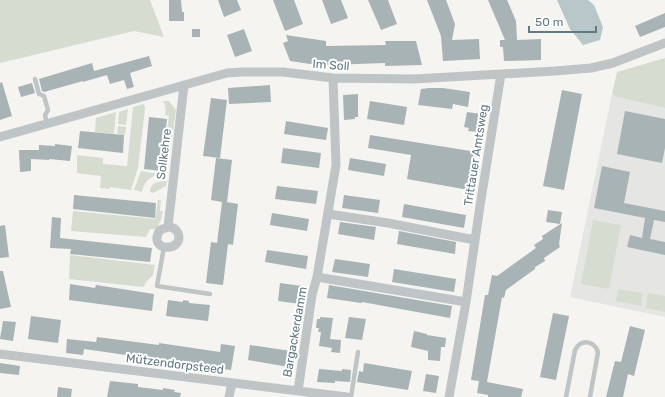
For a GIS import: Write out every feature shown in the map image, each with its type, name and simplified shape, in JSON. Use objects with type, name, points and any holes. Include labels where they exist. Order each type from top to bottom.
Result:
[{"type":"street","name":"Im Soll","points":[[0,137],[227,73],[283,72],[333,78],[414,79],[555,71],[591,68],[613,63],[665,44]]},
{"type":"street","name":"Trittauer Amtsweg","points":[[449,397],[466,302],[501,74]]},
{"type":"street","name":"Bargackerdamm","points":[[298,391],[312,295],[318,277],[336,164],[333,78]]},
{"type":"street","name":"Sollkehre","points":[[164,247],[159,242],[157,237],[160,230],[168,227],[184,85]]},
{"type":"street","points":[[328,214],[388,223],[475,240]]},
{"type":"street","points":[[164,247],[168,248],[177,243],[177,232],[175,229],[168,227]]},
{"type":"street","name":"Bargackerdamm","points":[[318,277],[466,302]]},
{"type":"street","name":"Mützendorpsteed","points":[[0,354],[298,391],[324,396],[347,397]]},
{"type":"street","points":[[229,397],[232,383]]},
{"type":"lane","points":[[35,79],[39,94],[44,96],[48,110],[45,115],[47,124]]},
{"type":"lane","points":[[164,247],[157,286],[210,294]]},
{"type":"lane","points":[[566,397],[575,350],[580,344],[591,343],[598,352],[590,397]]},
{"type":"lane","points":[[351,397],[358,352]]},
{"type":"shaded area","points":[[0,0],[150,0],[164,37],[134,31],[0,63]]},
{"type":"shaded area","points":[[557,0],[588,0],[594,5],[603,27],[600,40],[583,45],[570,29]]},
{"type":"shaded area","points":[[665,58],[665,108],[617,97],[612,94],[617,72]]},
{"type":"shaded area","points":[[612,94],[617,97],[665,108],[665,317],[570,297]]},
{"type":"shaded area","points":[[163,101],[169,101],[176,110],[167,174],[161,174],[169,116],[165,115],[166,108]]},
{"type":"shaded area","points":[[144,104],[145,109],[138,168],[131,190],[110,187],[109,189],[100,188],[101,176],[77,173],[77,155],[103,158],[103,164],[127,166],[133,107]]},
{"type":"shaded area","points":[[128,109],[126,125],[118,124],[119,112]]},
{"type":"shaded area","points":[[116,112],[114,134],[95,132],[96,118]]},
{"type":"shaded area","points":[[118,126],[126,127],[125,135],[117,134]]},
{"type":"shaded area","points":[[141,171],[159,174],[148,180],[144,185],[142,192],[134,190]]},
{"type":"shaded area","points":[[167,181],[166,186],[153,193],[150,192],[153,184]]},
{"type":"shaded area","points":[[158,200],[161,200],[160,211],[163,211],[161,220],[156,229],[150,229],[146,237],[71,231],[73,211],[155,219]]},
{"type":"shaded area","points":[[593,220],[621,225],[609,289],[581,284]]},
{"type":"shaded area","points":[[70,255],[155,265],[153,275],[146,282],[144,287],[69,279]]},
{"type":"shaded area","points":[[618,289],[643,293],[641,306],[616,301]]},
{"type":"shaded area","points":[[648,293],[665,296],[665,312],[646,308]]},
{"type":"building","points":[[169,0],[181,0],[182,12],[184,12],[184,21],[169,21]]},
{"type":"building","points":[[218,0],[237,0],[241,10],[224,17]]},
{"type":"building","points":[[273,0],[294,0],[303,24],[285,31]]},
{"type":"building","points":[[322,0],[341,0],[348,18],[331,24]]},
{"type":"building","points":[[368,0],[388,0],[397,24],[381,30]]},
{"type":"building","points":[[427,0],[446,0],[455,24],[452,40],[479,39],[480,59],[443,61],[441,36]]},
{"type":"building","points":[[488,0],[507,0],[516,21],[517,40],[541,39],[541,60],[504,61],[503,47],[500,47],[500,40],[505,40]]},
{"type":"building","points":[[665,13],[665,27],[640,37],[635,26]]},
{"type":"building","points":[[192,29],[200,29],[200,37],[192,37]]},
{"type":"building","points":[[244,29],[252,51],[235,57],[227,35]]},
{"type":"building","points":[[286,35],[326,41],[326,46],[386,45],[385,41],[416,41],[422,65],[385,66],[385,63],[324,66],[290,61],[283,43],[288,41]]},
{"type":"building","points":[[149,56],[152,66],[130,73],[134,87],[127,89],[124,80],[110,84],[107,75],[44,92],[42,91],[39,79],[92,63],[94,71]]},
{"type":"building","points":[[2,82],[12,116],[0,120],[0,83]]},
{"type":"building","points":[[32,83],[35,93],[21,97],[18,87]]},
{"type":"building","points":[[270,85],[271,102],[229,104],[228,88]]},
{"type":"building","points":[[443,88],[470,92],[468,107],[453,104],[452,109],[418,105],[421,89]]},
{"type":"building","points":[[562,90],[582,94],[564,190],[543,186]]},
{"type":"building","points":[[358,94],[358,117],[355,117],[355,119],[344,120],[343,95]]},
{"type":"building","points":[[211,98],[227,100],[220,158],[203,156]]},
{"type":"building","points":[[370,101],[407,107],[404,125],[367,119]]},
{"type":"building","points":[[625,111],[665,119],[665,148],[662,163],[617,154]]},
{"type":"building","points":[[467,112],[481,114],[478,132],[468,131],[469,128],[464,127]]},
{"type":"building","points":[[149,117],[167,119],[161,171],[144,169]]},
{"type":"building","points":[[286,121],[328,128],[326,140],[284,134]]},
{"type":"building","points":[[80,131],[124,135],[123,153],[78,148]]},
{"type":"building","points":[[370,135],[477,152],[475,165],[473,164],[469,190],[407,179],[411,155],[368,148]]},
{"type":"building","points":[[55,144],[72,146],[70,161],[31,159],[31,171],[20,172],[19,150],[39,150],[39,145],[55,146]]},
{"type":"building","points":[[283,148],[321,153],[319,168],[281,163]]},
{"type":"building","points":[[216,158],[232,160],[227,202],[238,204],[233,245],[228,244],[223,285],[206,283],[211,242],[217,243],[222,202],[211,200]]},
{"type":"building","points":[[350,158],[386,164],[384,176],[348,170]]},
{"type":"building","points":[[602,166],[630,172],[624,203],[665,211],[665,222],[654,220],[650,239],[665,242],[665,255],[627,247],[630,235],[642,238],[645,218],[594,208]]},
{"type":"building","points":[[277,186],[318,191],[316,204],[275,199]]},
{"type":"building","points":[[74,195],[156,203],[155,218],[73,209]]},
{"type":"building","points":[[344,195],[380,200],[378,213],[342,208]]},
{"type":"building","points":[[404,204],[466,215],[464,228],[402,217]]},
{"type":"building","points":[[548,210],[562,212],[560,224],[546,222]]},
{"type":"building","points":[[272,213],[309,219],[307,231],[270,225]]},
{"type":"building","points":[[52,217],[61,218],[60,238],[152,248],[150,262],[70,254],[71,249],[50,248]]},
{"type":"building","points":[[340,222],[376,227],[374,240],[338,234]]},
{"type":"building","points":[[562,223],[559,244],[560,247],[544,258],[545,261],[535,267],[535,269],[506,290],[504,298],[502,297],[487,382],[523,389],[521,397],[488,397],[488,395],[477,393],[479,381],[471,380],[485,295],[488,295],[492,275],[497,276],[536,248],[534,245],[543,239],[542,236]]},
{"type":"building","points":[[5,225],[9,257],[0,258],[0,226]]},
{"type":"building","points":[[399,231],[456,242],[455,254],[397,244]]},
{"type":"building","points":[[267,250],[308,256],[306,269],[265,262]]},
{"type":"building","points":[[335,259],[370,264],[368,277],[332,272]]},
{"type":"building","points":[[394,269],[456,279],[454,292],[392,282]]},
{"type":"building","points":[[0,271],[3,271],[11,307],[0,309]]},
{"type":"building","points":[[280,283],[302,286],[300,304],[278,301]]},
{"type":"building","points":[[70,284],[95,288],[96,285],[154,294],[152,311],[69,300]]},
{"type":"building","points":[[329,285],[452,306],[450,318],[362,302],[327,298]]},
{"type":"building","points":[[168,300],[183,302],[183,300],[189,301],[189,303],[210,305],[208,321],[166,316]]},
{"type":"building","points":[[553,313],[569,316],[556,380],[540,377]]},
{"type":"building","points":[[31,316],[61,320],[58,343],[28,339]]},
{"type":"building","points":[[320,317],[333,318],[330,339],[341,340],[340,353],[331,352],[332,348],[319,346],[321,332],[318,332],[319,328],[316,328],[317,319],[320,319]]},
{"type":"building","points":[[349,317],[366,319],[362,340],[345,338]]},
{"type":"building","points":[[3,321],[16,322],[13,341],[0,339]]},
{"type":"building","points":[[630,326],[645,330],[634,376],[628,374],[623,397],[606,397],[615,361],[621,362]]},
{"type":"building","points":[[414,331],[446,338],[445,347],[441,347],[440,361],[428,360],[428,351],[411,347]]},
{"type":"building","points":[[97,337],[159,345],[159,343],[220,352],[221,344],[235,346],[231,370],[84,349],[83,355],[66,353],[67,339],[96,342]]},
{"type":"building","points":[[250,345],[291,351],[289,367],[248,360]]},
{"type":"building","points":[[0,363],[20,366],[19,375],[0,373]]},
{"type":"building","points":[[364,363],[412,371],[408,390],[357,382],[359,371],[363,372]]},
{"type":"building","points":[[319,369],[342,371],[342,369],[351,370],[350,382],[317,382]]},
{"type":"building","points":[[426,374],[439,376],[436,393],[423,391]]},
{"type":"building","points":[[110,381],[138,384],[138,387],[175,390],[174,392],[181,393],[180,397],[107,397]]},
{"type":"building","points":[[58,387],[72,389],[71,397],[57,397]]}]
